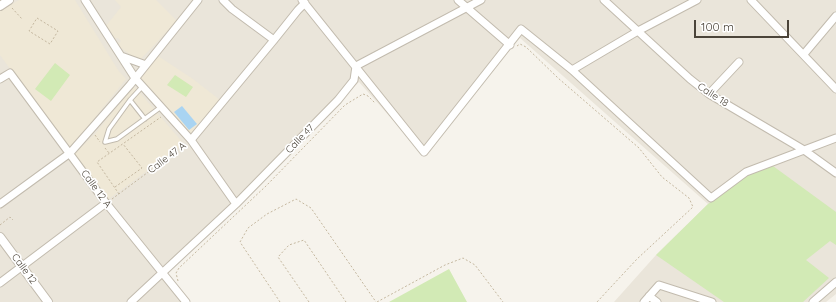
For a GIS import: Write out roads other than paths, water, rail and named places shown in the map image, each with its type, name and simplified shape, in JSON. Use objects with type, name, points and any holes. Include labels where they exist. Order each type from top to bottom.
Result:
[{"type":"street","points":[[85,0],[135,78],[191,140],[236,204]]},
{"type":"street","points":[[0,204],[70,153],[146,65],[198,0]]},
{"type":"street","points":[[223,0],[232,9],[274,40]]},
{"type":"street","points":[[458,0],[513,46]]},
{"type":"street","points":[[359,69],[466,7],[481,0]]},
{"type":"street","name":"Calle 18","points":[[604,0],[690,79],[709,94],[804,150],[836,173]]},
{"type":"street","points":[[572,70],[638,31],[698,0]]},
{"type":"street","points":[[752,0],[836,89]]},
{"type":"street","points":[[304,1],[424,152],[513,46],[522,29],[572,70],[711,198],[746,172],[836,138]]},
{"type":"street","name":"Calle 47 A","points":[[191,140],[274,40],[304,1]]},
{"type":"street","points":[[804,54],[836,16]]},
{"type":"street","points":[[121,56],[146,65]]},
{"type":"street","points":[[709,94],[739,62]]},
{"type":"street","name":"Calle 47","points":[[131,302],[236,204],[338,100],[354,80],[359,69]]},
{"type":"street","name":"Calle 12 A","points":[[0,79],[10,73],[106,203],[186,302]]},
{"type":"street","points":[[0,283],[106,203]]},
{"type":"street","name":"Calle 12","points":[[0,237],[48,302]]},
{"type":"street","points":[[813,302],[836,282]]},
{"type":"street","points":[[644,302],[659,285],[712,302]]},
{"type":"street","points":[[650,296],[657,302]]},
{"type":"lane","points":[[142,87],[130,100],[109,129],[105,142],[117,139],[161,107]]},
{"type":"lane","points":[[130,100],[146,119]]},
{"type":"water","points":[[182,106],[197,124],[189,130],[174,112]]}]
